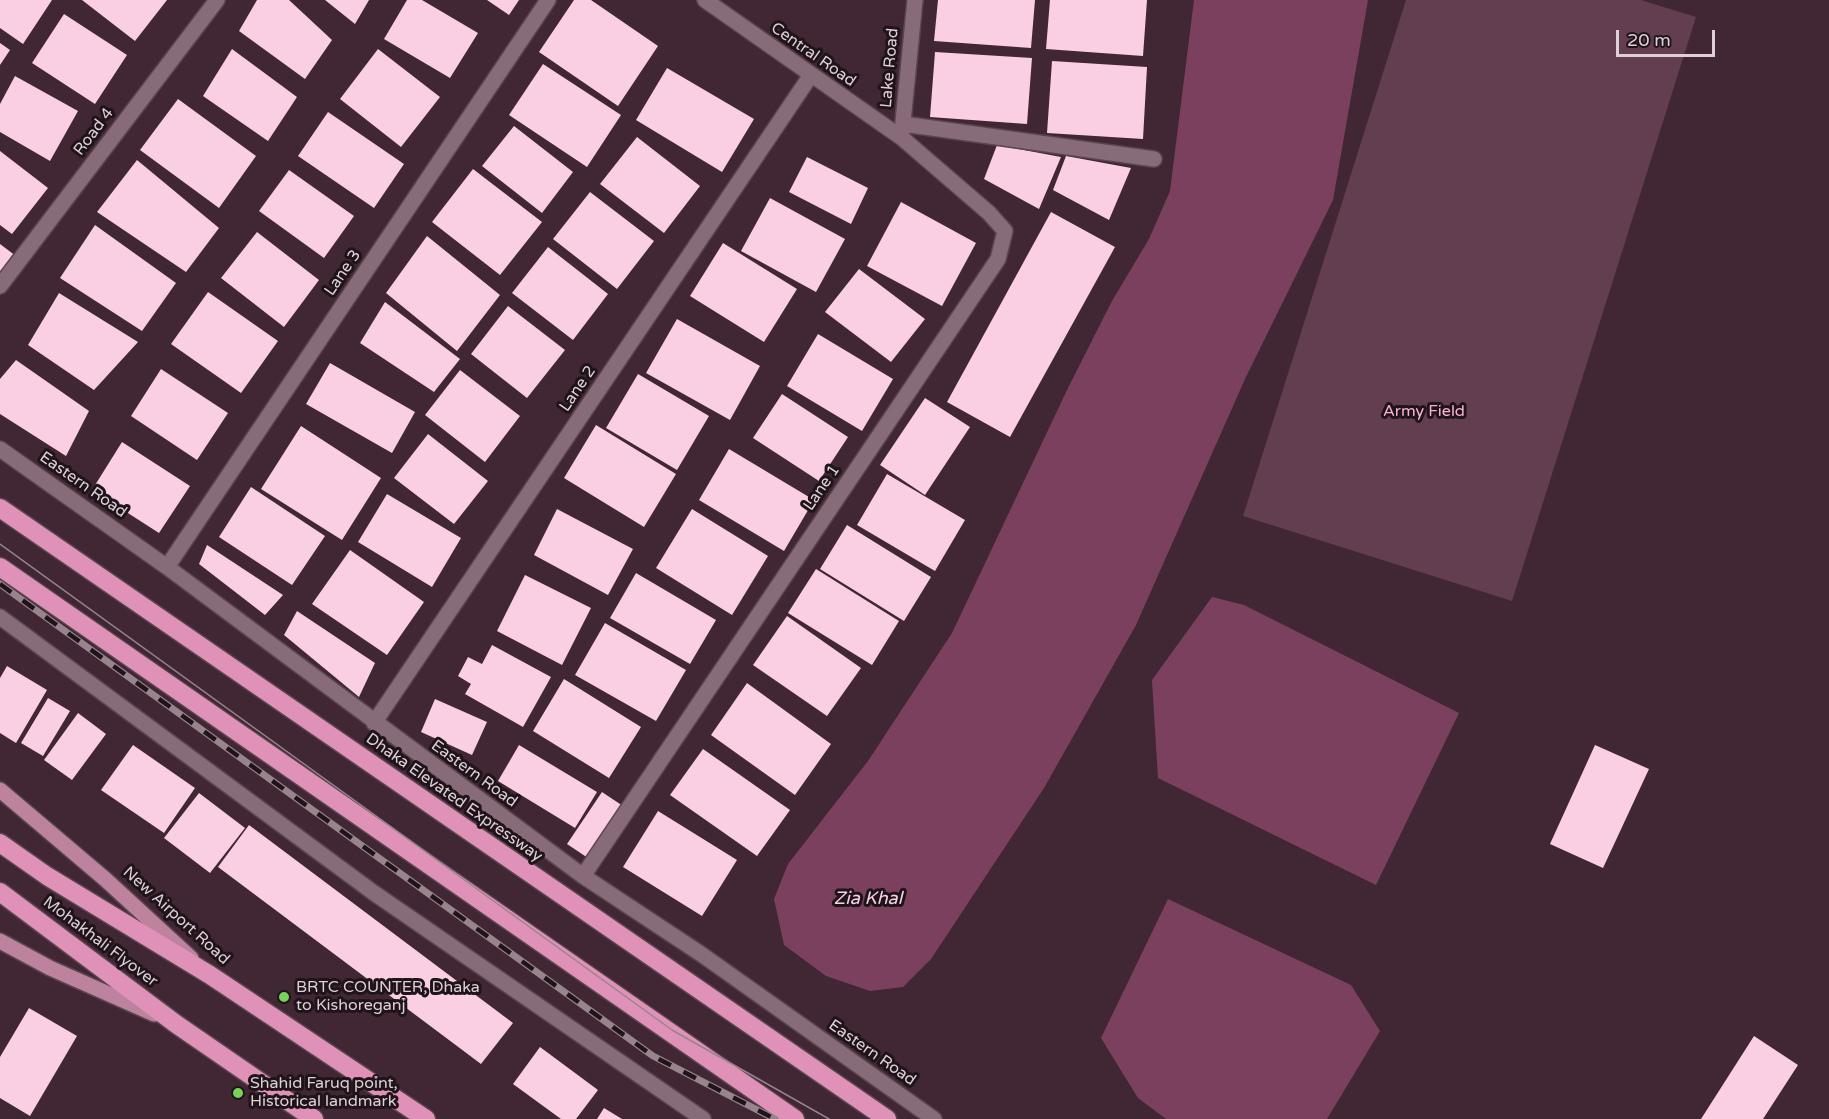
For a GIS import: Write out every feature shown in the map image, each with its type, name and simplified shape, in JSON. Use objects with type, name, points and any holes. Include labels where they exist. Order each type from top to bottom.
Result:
[{"type":"highway","name":"Dhaka Elevated Expressway","points":[[0,508],[887,1119]]},
{"type":"highway","points":[[0,567],[795,1119]]},
{"type":"highway","name":"Mohakhali Flyover","points":[[0,843],[47,876],[210,975]]},
{"type":"highway","name":"Mohakhali Flyover","points":[[0,892],[176,1023]]},
{"type":"highway","name":"New Airport Road","points":[[210,975],[426,1119]]},
{"type":"highway","points":[[176,1023],[314,1119]]},
{"type":"main road","name":"New Airport Road","points":[[0,790],[105,879],[210,975]]},
{"type":"main road","points":[[0,941],[50,968],[176,1023]]},
{"type":"street","name":"Road 4","points":[[0,286],[217,0]]},
{"type":"street","name":"Lane 3","points":[[167,567],[548,0]]},
{"type":"street","name":"Central Road","points":[[705,0],[811,75],[902,131]]},
{"type":"street","name":"Lake Road","points":[[902,131],[915,0]]},
{"type":"street","name":"Lane 2","points":[[374,723],[811,75]]},
{"type":"street","points":[[902,131],[1154,159]]},
{"type":"street","name":"Lane 1","points":[[583,876],[998,259],[1005,231],[990,213],[902,131]]},
{"type":"street","name":"Eastern Road","points":[[0,449],[167,567],[374,723],[583,876],[701,954],[934,1119]]},
{"type":"street","points":[[0,617],[374,893],[703,1119]]},
{"type":"green space","name":"Army Field","points":[[1406,0],[1641,0],[1696,17],[1512,601],[1243,516]]},
{"type":"water","name":"Zia Khal","points":[[1194,0],[1368,0],[1333,200],[1245,379],[1136,625],[1044,788],[931,959],[903,987],[870,991],[826,976],[784,945],[774,899],[788,864],[868,761],[952,633],[1068,388],[1112,301],[1149,239],[1170,191]]},
{"type":"water","points":[[1212,597],[1244,605],[1459,713],[1376,885],[1158,778],[1152,680]]},
{"type":"water","points":[[1168,899],[1351,985],[1380,1031],[1327,1119],[1166,1119],[1138,1098],[1101,1038]]},
{"type":"building","points":[[0,0],[52,0],[23,44],[0,28]]},
{"type":"building","points":[[82,0],[167,0],[135,41]]},
{"type":"building","points":[[257,0],[289,0],[332,40],[305,79],[239,31]]},
{"type":"building","points":[[325,0],[369,0],[355,24]]},
{"type":"building","points":[[407,0],[422,0],[478,33],[450,78],[384,39]]},
{"type":"building","points":[[487,0],[519,0],[509,15]]},
{"type":"building","points":[[574,0],[591,0],[658,46],[618,106],[539,52]]},
{"type":"building","points":[[938,0],[1035,0],[1031,48],[934,41]]},
{"type":"building","points":[[1050,0],[1147,0],[1143,56],[1046,49]]},
{"type":"building","points":[[64,14],[127,55],[95,104],[32,63]]},
{"type":"building","points":[[0,43],[10,50],[0,65]]},
{"type":"building","points":[[232,49],[297,97],[268,141],[203,96]]},
{"type":"building","points":[[378,49],[440,97],[401,147],[340,99]]},
{"type":"building","points":[[935,52],[1032,58],[1027,124],[930,117]]},
{"type":"building","points":[[1052,61],[1147,67],[1143,139],[1047,133]]},
{"type":"building","points":[[543,64],[621,115],[587,167],[509,115]]},
{"type":"building","points":[[667,68],[754,119],[722,172],[636,120]]},
{"type":"building","points":[[15,76],[78,111],[50,161],[0,132],[0,104]]},
{"type":"building","points":[[178,99],[256,156],[219,208],[140,150]]},
{"type":"building","points":[[328,112],[404,164],[374,208],[298,156]]},
{"type":"building","points":[[514,126],[573,172],[542,213],[482,166]]},
{"type":"building","points":[[637,137],[700,186],[664,233],[600,184]]},
{"type":"building","points":[[997,145],[1061,157],[1039,209],[984,179]]},
{"type":"building","points":[[0,151],[48,188],[12,234],[0,225]]},
{"type":"building","points":[[1066,156],[1131,168],[1109,220],[1053,190]]},
{"type":"building","points":[[807,157],[868,188],[851,224],[789,192]]},
{"type":"building","points":[[137,160],[219,228],[186,272],[97,212]]},
{"type":"building","points":[[473,169],[542,222],[500,275],[432,222]]},
{"type":"building","points":[[289,170],[354,216],[324,258],[259,211]]},
{"type":"building","points":[[590,192],[654,241],[617,289],[553,239]]},
{"type":"building","points":[[770,198],[845,239],[816,292],[741,251]]},
{"type":"building","points":[[901,202],[976,243],[942,306],[867,266]]},
{"type":"building","points":[[1051,212],[1115,247],[1010,437],[947,402]]},
{"type":"building","points":[[95,225],[176,283],[142,331],[60,278]]},
{"type":"building","points":[[257,232],[319,280],[284,327],[221,278]]},
{"type":"building","points":[[427,236],[500,295],[457,351],[386,293]]},
{"type":"building","points":[[723,243],[797,289],[764,342],[690,296]]},
{"type":"building","points":[[0,244],[16,256],[0,277]]},
{"type":"building","points":[[548,247],[608,294],[573,340],[512,293]]},
{"type":"building","points":[[859,269],[925,319],[891,362],[825,312]]},
{"type":"building","points":[[208,292],[278,341],[241,393],[171,344]]},
{"type":"building","points":[[59,293],[138,342],[94,390],[28,345]]},
{"type":"building","points":[[385,302],[460,359],[434,392],[360,343]]},
{"type":"building","points":[[508,306],[565,350],[527,398],[471,354]]},
{"type":"building","points":[[677,319],[760,366],[730,420],[646,373]]},
{"type":"building","points":[[818,334],[893,379],[862,431],[787,386]]},
{"type":"building","points":[[16,360],[89,411],[66,456],[0,414],[0,379]]},
{"type":"building","points":[[330,363],[415,412],[392,453],[306,404]]},
{"type":"building","points":[[161,369],[228,413],[197,460],[131,416]]},
{"type":"building","points":[[460,370],[520,416],[485,462],[425,415]]},
{"type":"building","points":[[638,374],[709,416],[677,470],[606,428]]},
{"type":"building","points":[[782,394],[848,437],[819,481],[753,438]]},
{"type":"building","points":[[925,398],[970,427],[925,495],[880,465]]},
{"type":"building","points":[[596,425],[676,474],[644,527],[564,478]]},
{"type":"building","points":[[301,426],[381,478],[342,540],[261,489]]},
{"type":"building","points":[[428,434],[488,481],[454,524],[394,478]]},
{"type":"building","points":[[122,442],[190,486],[159,533],[92,490]]},
{"type":"building","points":[[729,449],[814,500],[784,551],[699,500]]},
{"type":"building","points":[[887,474],[965,520],[935,571],[857,525]]},
{"type":"building","points":[[251,487],[325,536],[292,585],[219,537]]},
{"type":"building","points":[[387,494],[461,538],[432,587],[358,542]]},
{"type":"building","points":[[557,509],[633,549],[608,595],[534,555]]},
{"type":"building","points":[[692,509],[768,556],[732,615],[656,568]]},
{"type":"building","points":[[847,525],[931,577],[904,621],[820,569]]},
{"type":"building","points":[[207,545],[283,595],[265,615],[199,564]]},
{"type":"building","points":[[350,550],[424,602],[387,655],[312,604]]},
{"type":"building","points":[[816,569],[899,621],[872,665],[788,613]]},
{"type":"building","points":[[636,573],[716,620],[690,664],[610,618]]},
{"type":"building","points":[[525,575],[591,608],[562,665],[497,631]]},
{"type":"building","points":[[297,611],[375,663],[359,697],[284,635]]},
{"type":"building","points":[[787,616],[861,668],[827,716],[753,665]]},
{"type":"building","points":[[605,623],[686,670],[656,721],[575,675]]},
{"type":"building","points":[[492,645],[551,677],[523,727],[465,694],[471,684],[458,676],[468,657],[482,664]]},
{"type":"building","points":[[7,666],[47,690],[16,743],[0,733],[0,678]]},
{"type":"building","points":[[564,679],[641,727],[609,778],[533,731]]},
{"type":"building","points":[[747,683],[831,744],[795,795],[711,735]]},
{"type":"building","points":[[48,698],[70,711],[43,756],[21,743]]},
{"type":"building","points":[[435,699],[487,722],[472,755],[421,732]]},
{"type":"building","points":[[78,713],[106,734],[72,780],[44,760]]},
{"type":"building","points":[[133,745],[195,788],[164,833],[101,790]]},
{"type":"building","points":[[519,745],[597,792],[575,828],[498,781]]},
{"type":"building","points":[[1595,745],[1649,769],[1603,868],[1550,844]]},
{"type":"building","points":[[703,749],[790,810],[757,856],[670,795]]},
{"type":"building","points":[[602,792],[623,806],[588,858],[567,844]]},
{"type":"building","points":[[199,793],[245,828],[210,873],[164,838]]},
{"type":"building","points":[[658,811],[737,860],[702,916],[623,867]]},
{"type":"building","points":[[249,825],[513,1023],[481,1064],[218,867]]},
{"type":"building","points":[[29,1008],[77,1036],[30,1116],[0,1098],[0,1057]]},
{"type":"building","points":[[1754,1036],[1798,1065],[1763,1119],[1701,1119]]},
{"type":"building","points":[[540,1047],[598,1090],[576,1119],[561,1119],[513,1084]]},
{"type":"building","points":[[604,1108],[622,1119],[597,1119]]},
{"type":"tram line","points":[[0,544],[672,1030],[829,1119]]},
{"type":"railway","points":[[0,584],[653,1056],[775,1119]]},
{"type":"place","name":"BRTC COUNTER, Dhaka to Kishoreganj","points":[[284,997]]},
{"type":"place","name":"Shahid Faruq point, Historical landmark","points":[[238,1093]]}]
